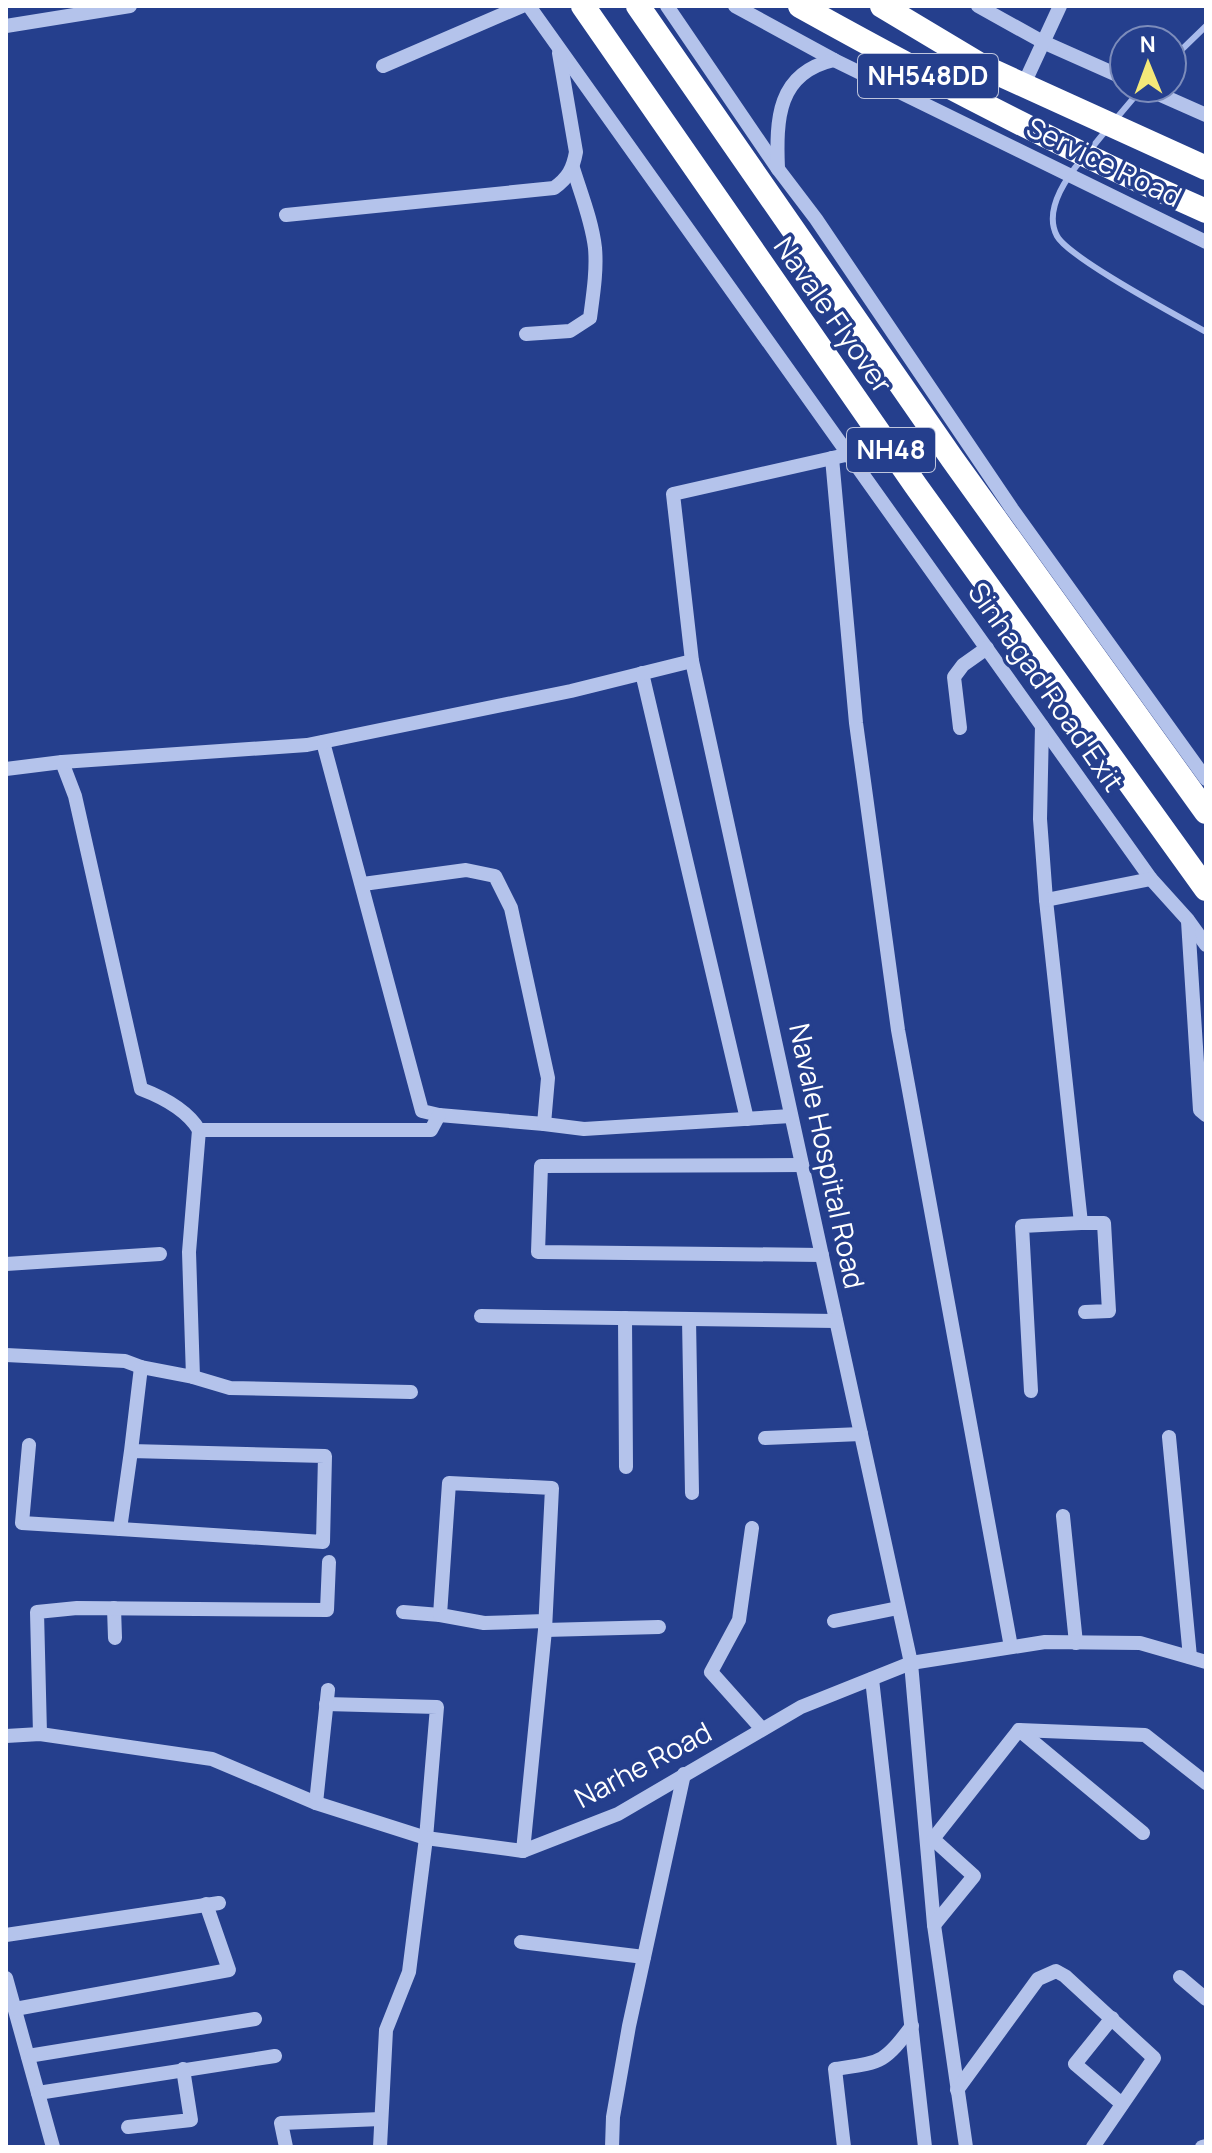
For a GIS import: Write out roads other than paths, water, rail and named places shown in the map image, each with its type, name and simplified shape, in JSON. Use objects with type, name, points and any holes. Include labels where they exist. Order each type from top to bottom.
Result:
[{"type":"highway","name":"Navale Flyover","points":[[583,6],[916,486],[1206,889]]},
{"type":"highway","name":"Navale Flyover","points":[[638,6],[953,460],[1206,812]]},
{"type":"highway","name":"NH548DD","points":[[800,6],[984,119],[1127,189],[1206,211]]},
{"type":"highway","name":"NH548DD","points":[[882,6],[984,67],[1206,168]]},
{"type":"street","points":[[6,26],[130,6]]},
{"type":"street","points":[[383,66],[522,6]]},
{"type":"street","name":"Sinhagad Road Exit","points":[[529,6],[1151,879],[1206,945]]},
{"type":"street","points":[[667,6],[1012,509],[1206,779]]},
{"type":"street","points":[[735,6],[834,60],[984,119]]},
{"type":"street","points":[[978,6],[1043,42],[1108,71]]},
{"type":"street","points":[[1023,86],[1060,6]]},
{"type":"street","points":[[286,215],[554,188],[566,180],[573,168],[576,152],[558,48]]},
{"type":"street","points":[[778,169],[776,130],[788,88],[801,74],[820,63],[834,60]]},
{"type":"street","points":[[1180,104],[1206,115]]},
{"type":"street","points":[[526,334],[570,331],[590,318],[595,247],[573,168]]},
{"type":"street","name":"Service Road","points":[[1127,189],[1206,242]]},
{"type":"street","points":[[850,454],[832,458],[856,723],[898,1030],[1011,1647]]},
{"type":"street","name":"Navale Hospital Road","points":[[832,458],[673,494],[692,661],[911,1663],[934,1925],[966,2147]]},
{"type":"street","points":[[960,728],[954,677],[963,665],[987,648]]},
{"type":"street","points":[[6,769],[323,742],[571,691],[692,661]]},
{"type":"street","points":[[642,673],[747,1119]]},
{"type":"street","points":[[1042,726],[1040,819],[1046,900],[1081,1223]]},
{"type":"street","points":[[323,742],[422,1111],[584,1129],[791,1116]]},
{"type":"street","points":[[62,762],[78,810],[141,1089],[160,1096],[193,1120],[199,1130],[189,1252],[193,1377]]},
{"type":"street","points":[[363,884],[466,870],[495,876],[511,908],[548,1078],[544,1124]]},
{"type":"street","points":[[1046,900],[1151,879]]},
{"type":"street","points":[[1188,920],[1200,1110],[1206,1115]]},
{"type":"street","points":[[199,1130],[431,1130],[439,1115]]},
{"type":"street","points":[[802,1165],[541,1166],[538,1252],[822,1255]]},
{"type":"street","points":[[1031,1391],[1022,1226],[1104,1223],[1109,1311],[1085,1312]]},
{"type":"street","points":[[6,1264],[160,1254]]},
{"type":"street","points":[[481,1316],[836,1321]]},
{"type":"street","points":[[625,1318],[626,1467]]},
{"type":"street","points":[[689,1319],[692,1493]]},
{"type":"street","points":[[6,1355],[125,1361],[230,1388],[411,1392]]},
{"type":"street","points":[[120,1529],[141,1367]]},
{"type":"street","points":[[765,1438],[861,1434]]},
{"type":"street","points":[[1169,1437],[1190,1657]]},
{"type":"street","points":[[29,1445],[22,1523],[323,1542],[325,1456],[131,1451]]},
{"type":"street","points":[[440,1615],[449,1483],[552,1488],[545,1626],[523,1851]]},
{"type":"street","points":[[1063,1516],[1076,1643]]},
{"type":"street","points":[[752,1528],[739,1620],[711,1672],[762,1729]]},
{"type":"street","points":[[40,1734],[37,1612],[77,1608],[327,1610],[329,1562]]},
{"type":"street","points":[[114,1608],[115,1638]]},
{"type":"street","points":[[834,1621],[898,1608]]},
{"type":"street","points":[[403,1612],[484,1623],[659,1627]]},
{"type":"street","name":"Narhe Road","points":[[6,1736],[40,1734],[212,1759],[316,1803],[426,1838],[523,1851],[618,1814],[801,1707],[911,1663],[1045,1642],[1140,1643],[1206,1662]]},
{"type":"street","points":[[872,1679],[925,2147]]},
{"type":"street","points":[[316,1803],[327,1697],[437,1707],[426,1838],[409,1972],[386,2030],[380,2147]]},
{"type":"street","points":[[934,1925],[974,1876],[933,1839],[1019,1730]]},
{"type":"street","points":[[1019,1730],[1145,1735],[1206,1783]]},
{"type":"street","points":[[1019,1730],[1143,1833]]},
{"type":"street","points":[[612,2147],[613,2117],[684,1774]]},
{"type":"street","points":[[6,1935],[212,1904],[229,1970],[15,2009]]},
{"type":"street","points":[[521,1942],[644,1957]]},
{"type":"street","points":[[957,2090],[1038,1979],[1056,1971],[1154,2058],[1093,2147]]},
{"type":"street","points":[[1180,1977],[1206,1999]]},
{"type":"street","points":[[6,1978],[53,2147]]},
{"type":"street","points":[[1112,2018],[1075,2064],[1122,2104]]},
{"type":"street","points":[[28,2056],[255,2019]]},
{"type":"street","points":[[844,2147],[835,2069],[872,2064],[886,2057],[912,2026]]},
{"type":"street","points":[[38,2093],[275,2056]]},
{"type":"street","points":[[128,2127],[191,2120],[183,2069]]},
{"type":"street","points":[[286,2147],[281,2123],[381,2119]]},
{"type":"waterway","points":[[1188,43],[1206,26]]},
{"type":"waterway","points":[[1115,120],[1128,104]]},
{"type":"waterway","points":[[1090,150],[1108,128]]},
{"type":"waterway","points":[[1082,159],[1064,184],[1055,205],[1053,226],[1057,236],[1102,272],[1206,332]]}]
